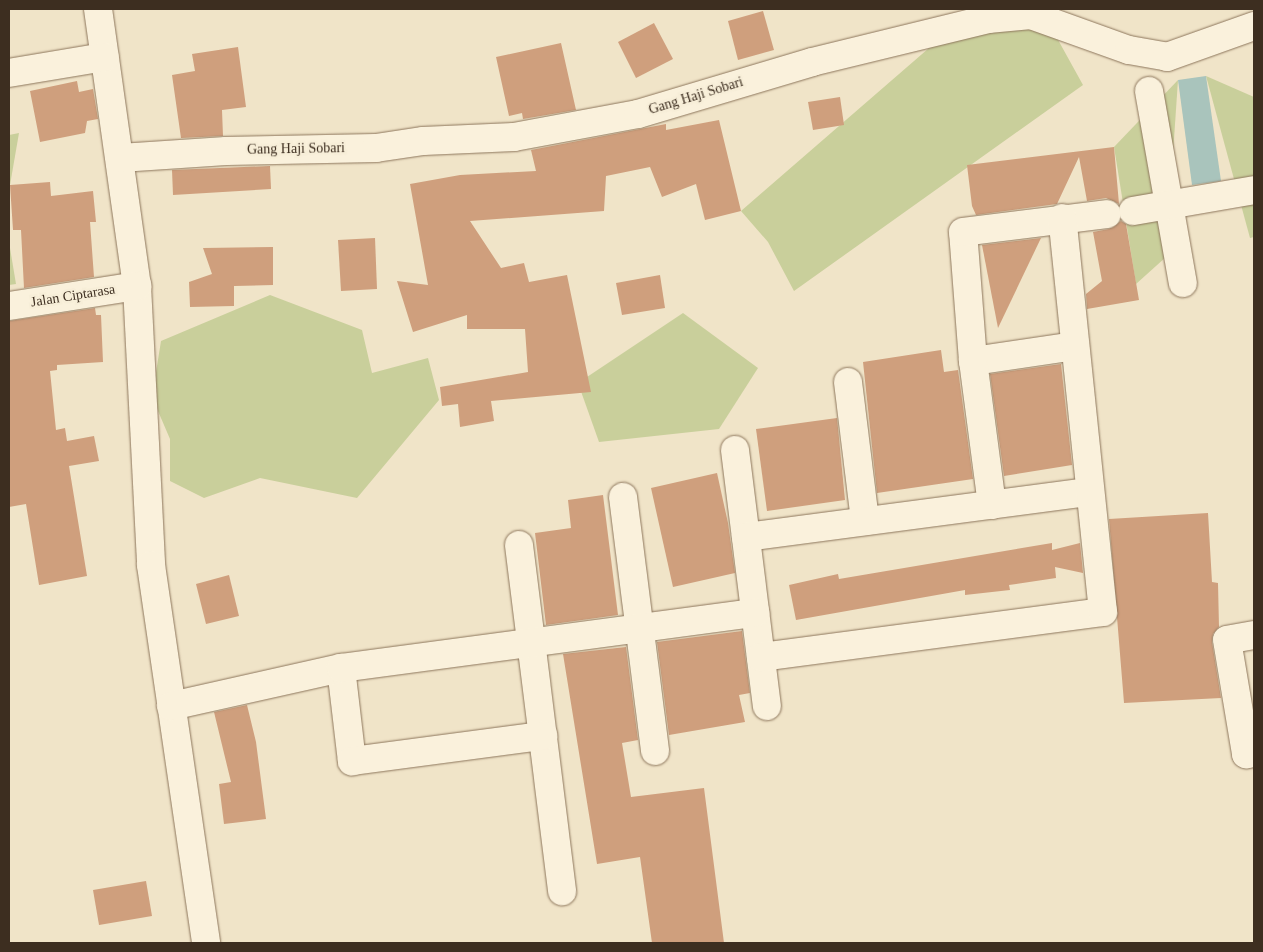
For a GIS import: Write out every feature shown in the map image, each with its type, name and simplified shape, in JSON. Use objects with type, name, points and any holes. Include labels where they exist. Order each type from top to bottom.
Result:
[{"type":"street","points":[[98,9],[137,286],[151,565],[206,943]]},
{"type":"street","name":"Gang Haji Sobari","points":[[120,158],[226,150],[376,148],[423,141],[514,137],[638,114],[812,62],[988,19],[1031,15],[1129,50],[1168,57],[1254,26]]},
{"type":"street","points":[[9,73],[105,57]]},
{"type":"street","points":[[1149,90],[1183,284]]},
{"type":"street","points":[[992,505],[973,361],[963,232],[1062,218],[1120,213],[1254,190]]},
{"type":"street","points":[[761,657],[1103,612],[1088,492],[1062,218]]},
{"type":"street","name":"Jalan Ciptarasa","points":[[9,306],[137,286]]},
{"type":"street","points":[[973,361],[1074,346]]},
{"type":"street","points":[[848,382],[865,521]]},
{"type":"street","points":[[735,450],[767,706]]},
{"type":"street","points":[[746,537],[1088,492]]},
{"type":"street","points":[[623,497],[655,750]]},
{"type":"street","points":[[519,545],[562,891]]},
{"type":"street","points":[[171,706],[341,668],[755,613]]},
{"type":"street","points":[[1254,635],[1226,640],[1246,754],[1254,753]]},
{"type":"street","points":[[341,668],[352,762],[543,736]]},
{"type":"green space","points":[[974,9],[1041,9],[1083,85],[794,291],[768,242],[741,211]]},
{"type":"green space","points":[[1206,76],[1254,97],[1254,237],[1250,238]]},
{"type":"green space","points":[[1178,80],[1166,257],[1136,284],[1114,147]]},
{"type":"green space","points":[[19,133],[10,185],[9,185],[9,135]]},
{"type":"green space","points":[[9,242],[16,284],[9,285]]},
{"type":"green space","points":[[270,295],[362,330],[372,373],[428,358],[439,400],[357,498],[260,478],[204,498],[170,481],[170,439],[152,397],[161,341]]},
{"type":"green space","points":[[683,313],[758,368],[719,429],[599,442],[578,383]]},
{"type":"water","points":[[1206,76],[1221,181],[1192,185],[1178,80]]},
{"type":"building","points":[[763,11],[774,50],[738,60],[728,21]]},
{"type":"building","points":[[654,23],[673,59],[636,78],[618,42]]},
{"type":"building","points":[[561,43],[576,110],[523,119],[522,113],[509,116],[496,57]]},
{"type":"building","points":[[238,47],[246,107],[222,110],[223,136],[181,138],[172,75],[195,71],[192,54]]},
{"type":"building","points":[[77,81],[79,92],[93,89],[98,119],[87,121],[85,133],[40,142],[30,91]]},
{"type":"building","points":[[840,97],[844,125],[813,130],[808,102]]},
{"type":"building","points":[[719,120],[741,211],[705,220],[696,184],[662,197],[650,167],[606,176],[604,211],[470,221],[501,268],[524,263],[529,282],[567,275],[591,392],[491,401],[494,421],[460,427],[458,404],[442,406],[440,387],[528,372],[525,329],[467,329],[467,315],[413,332],[397,281],[428,285],[410,184],[460,175],[536,171],[531,150],[666,124],[666,130]]},
{"type":"building","points":[[1114,147],[1119,204],[1106,198],[1087,201],[1079,157],[1057,204],[976,215],[972,206],[967,165]]},
{"type":"building","points":[[270,166],[271,189],[173,195],[172,170]]},
{"type":"building","points":[[50,182],[51,196],[93,191],[96,222],[90,222],[94,277],[24,288],[21,230],[13,230],[10,185]]},
{"type":"building","points":[[1121,221],[1126,224],[1139,300],[1087,309],[1086,294],[1102,281],[1093,232],[1109,229]]},
{"type":"building","points":[[375,238],[377,289],[341,291],[338,240]]},
{"type":"building","points":[[1041,238],[998,328],[982,245]]},
{"type":"building","points":[[273,247],[273,285],[234,286],[234,306],[190,307],[189,282],[212,274],[203,248]]},
{"type":"building","points":[[660,275],[665,308],[622,315],[616,283]]},
{"type":"building","points":[[95,308],[96,315],[101,315],[103,362],[57,365],[57,370],[50,371],[56,430],[65,428],[67,441],[94,436],[99,461],[69,466],[87,576],[39,585],[26,504],[9,507],[9,321]]},
{"type":"building","points":[[941,350],[944,372],[958,370],[973,479],[877,493],[863,362]]},
{"type":"building","points":[[1061,364],[1072,465],[1004,476],[990,374]]},
{"type":"building","points":[[837,418],[845,500],[767,511],[756,429]]},
{"type":"building","points":[[717,473],[728,523],[735,573],[673,587],[651,488]]},
{"type":"building","points":[[603,495],[618,615],[546,625],[535,533],[571,528],[568,500]]},
{"type":"building","points":[[1208,513],[1212,582],[1218,583],[1219,627],[1213,634],[1212,642],[1221,698],[1124,703],[1109,519]]},
{"type":"building","points":[[1052,543],[1052,550],[1080,543],[1083,573],[1055,567],[1056,578],[1009,585],[1010,590],[965,595],[965,590],[796,620],[789,585],[838,574],[839,579]]},
{"type":"building","points":[[229,575],[239,616],[206,624],[196,584]]},
{"type":"building","points":[[742,631],[750,693],[739,695],[745,722],[669,735],[657,642]]},
{"type":"building","points":[[626,647],[638,740],[622,743],[631,797],[704,788],[724,943],[652,943],[640,857],[597,864],[563,654]]},
{"type":"building","points":[[247,705],[256,742],[266,819],[224,824],[219,784],[231,782],[214,712]]},
{"type":"building","points":[[146,881],[152,916],[99,925],[93,890]]}]
